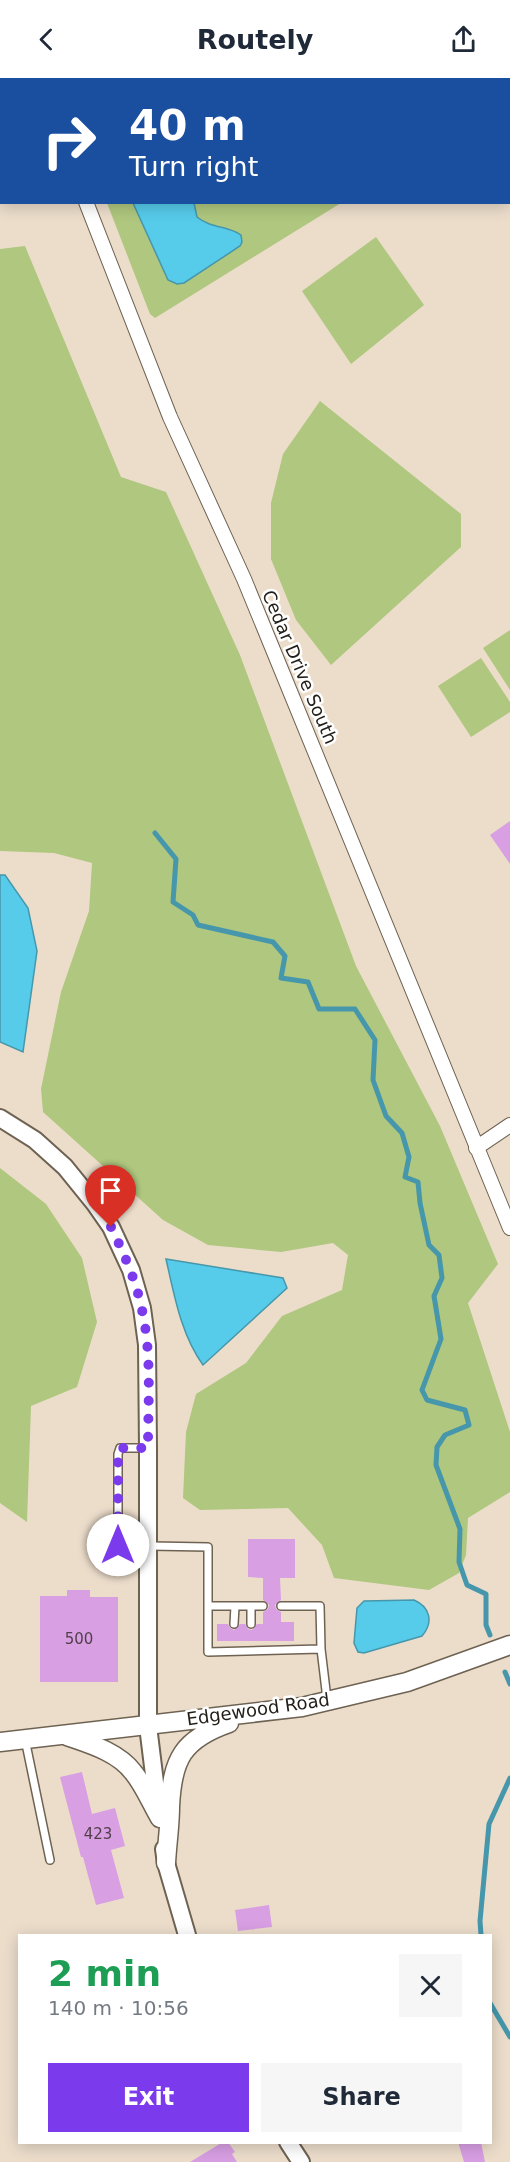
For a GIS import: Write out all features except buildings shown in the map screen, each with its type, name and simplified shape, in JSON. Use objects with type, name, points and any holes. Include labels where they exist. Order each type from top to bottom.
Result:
[{"type":"main road","name":"Edgewood Road","points":[[0,1742],[302,1707],[407,1682],[510,1645]]},
{"type":"main road","points":[[166,1863],[170,1792],[176,1763],[190,1744],[208,1730],[256,1713]]},
{"type":"main road","points":[[63,1735],[101,1748],[125,1764],[134,1772],[160,1818]]},
{"type":"street","name":"Cedar Drive South","points":[[87,204],[170,417],[257,610],[510,1228]]},
{"type":"street","points":[[0,1118],[35,1140],[65,1167],[111,1227],[131,1270],[142,1308],[147,1345],[150,1546],[148,1726],[166,1863],[187,1934]]},
{"type":"street","points":[[476,1148],[510,1125]]},
{"type":"street","points":[[289,2144],[301,2162]]},
{"type":"lane","points":[[118,1568],[118,1454],[120,1448],[148,1448]]},
{"type":"lane","points":[[150,1546],[208,1547],[208,1652],[321,1649]]},
{"type":"lane","points":[[209,1606],[263,1606]]},
{"type":"lane","points":[[234,1624],[235,1606]]},
{"type":"lane","points":[[251,1606],[251,1624]]},
{"type":"lane","points":[[281,1606],[320,1606],[321,1649],[327,1701]]},
{"type":"lane","points":[[234,1641],[234,1651]]},
{"type":"lane","points":[[251,1641],[251,1651]]},
{"type":"lane","points":[[272,1641],[272,1650]]},
{"type":"lane","points":[[25,1739],[50,1860]]},
{"type":"green space","points":[[107,204],[339,204],[155,318],[150,314]]},
{"type":"green space","points":[[376,237],[424,305],[351,364],[302,291]]},
{"type":"green space","points":[[25,246],[121,477],[166,492],[240,655],[356,966],[440,1126],[498,1264],[468,1303],[510,1432],[510,1492],[468,1518],[466,1555],[459,1573],[429,1590],[334,1578],[322,1545],[288,1508],[200,1510],[183,1498],[186,1432],[196,1394],[246,1363],[282,1316],[342,1290],[348,1255],[333,1243],[281,1252],[208,1245],[163,1220],[43,1112],[41,1089],[61,992],[89,911],[92,863],[54,853],[0,851],[0,249]]},
{"type":"green space","points":[[320,401],[461,514],[461,547],[331,665],[296,620],[271,559],[271,503],[283,454]]},
{"type":"green space","points":[[510,630],[510,690],[483,648]]},
{"type":"green space","points":[[481,658],[510,702],[510,712],[471,737],[438,686]]},
{"type":"green space","points":[[0,1168],[46,1204],[82,1258],[97,1322],[77,1387],[31,1406],[27,1522],[0,1503]]},
{"type":"water","points":[[133,204],[194,204],[197,217],[203,221],[241,235],[240,246],[184,283],[177,284],[168,280]]},
{"type":"water","points":[[0,875],[5,875],[28,908],[37,951],[23,1052],[0,1042]]},
{"type":"water","points":[[166,1259],[283,1278],[287,1288],[203,1365],[184,1328]]},
{"type":"water","points":[[414,1600],[424,1607],[428,1615],[428,1625],[422,1636],[364,1653],[358,1652],[354,1643],[357,1608],[364,1601]]},
{"type":"waterway","points":[[155,833],[176,859],[173,902],[193,915],[198,925],[273,942],[285,956],[281,978],[308,982],[319,1009],[355,1009],[375,1040],[373,1080],[386,1116],[402,1133],[409,1157],[405,1177],[418,1182],[429,1245],[439,1255],[442,1278],[434,1296],[441,1339],[422,1390],[427,1400],[465,1410],[469,1425],[445,1435],[437,1447],[436,1465],[460,1529],[459,1562],[467,1585],[486,1594],[486,1625],[490,1635]]},
{"type":"waterway","points":[[505,1672],[510,1684]]},
{"type":"waterway","points":[[481,1934],[480,1921],[489,1824],[510,1778]]},
{"type":"waterway","points":[[492,2006],[510,2037]]},
{"type":"route","points":[[111,1227],[131,1270],[142,1308],[147,1345],[148,1448],[120,1448],[118,1454],[118,1545]]}]
